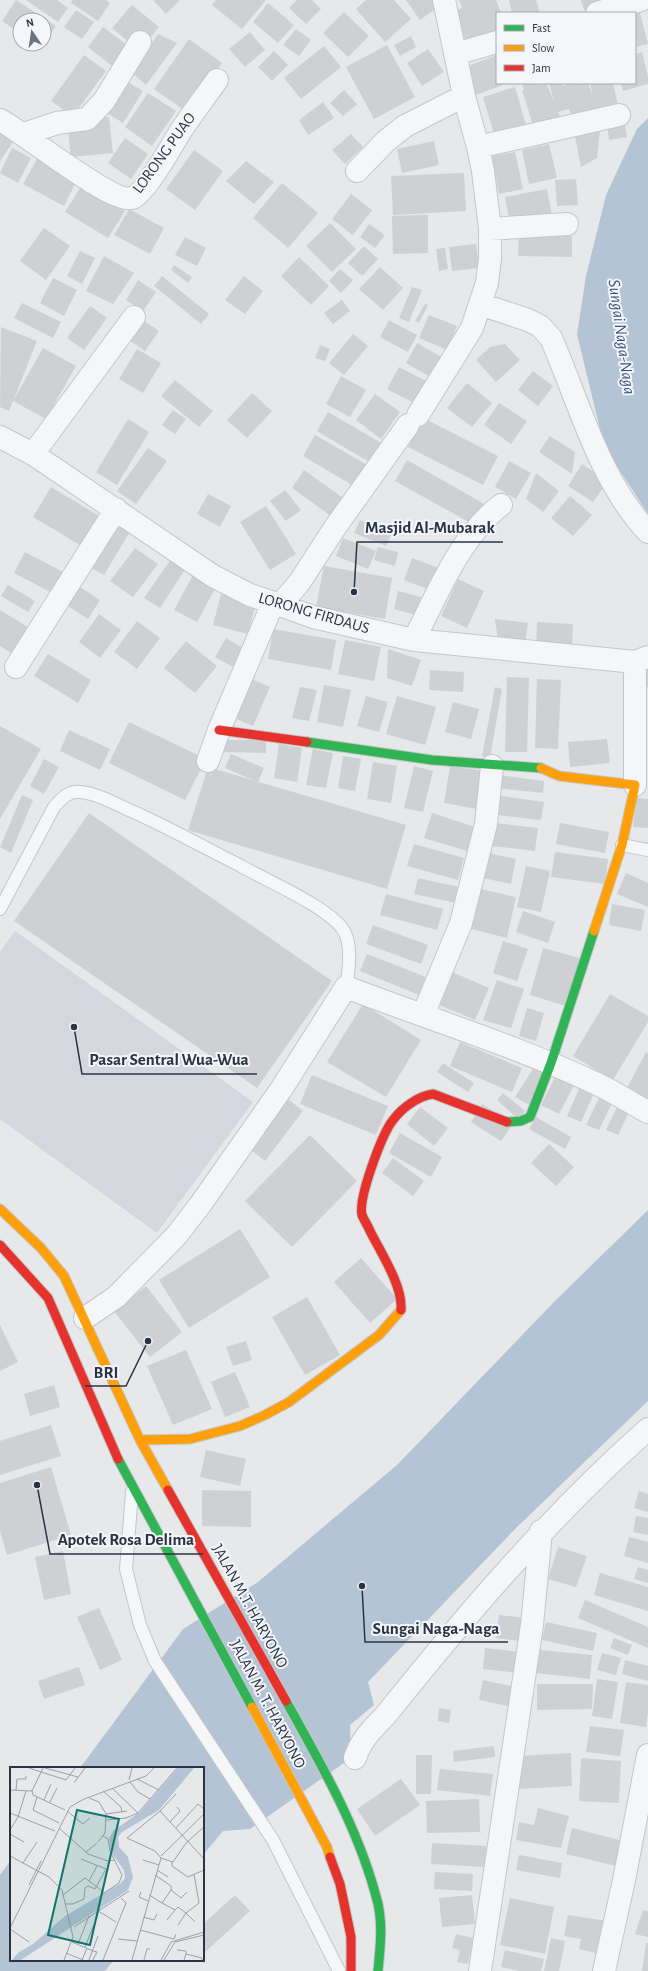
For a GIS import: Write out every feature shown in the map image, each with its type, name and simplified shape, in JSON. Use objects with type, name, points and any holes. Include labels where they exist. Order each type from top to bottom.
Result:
[{"type":"main road","points":[[140,1440],[190,1439],[240,1426],[289,1402],[379,1335],[401,1310],[402,1298],[362,1214],[366,1184],[382,1141],[393,1120],[417,1099],[424,1095],[433,1094],[503,1122],[515,1123],[530,1117],[551,1063],[622,844],[635,785],[559,776],[542,768],[492,766],[432,760],[219,730]]},
{"type":"main road","name":"JALAN M.T. HARYONO","points":[[0,1209],[41,1248],[64,1276],[85,1318],[140,1440],[338,1795],[365,1864],[378,1905],[381,1940],[378,1971]]},
{"type":"main road","points":[[0,1245],[9,1253],[48,1298],[79,1366],[107,1436],[133,1488]]},
{"type":"main road","name":"JALAN M. T. HARYONO","points":[[133,1488],[162,1538],[327,1847],[340,1884],[351,1937],[351,1971]]},
{"type":"street","points":[[208,761],[219,730],[276,604],[299,583],[334,530],[413,420],[472,328],[487,283],[490,258],[490,229],[478,147],[464,96],[444,0]]},
{"type":"street","points":[[600,12],[641,0]]},
{"type":"street","points":[[24,134],[57,123],[87,118],[104,101],[140,42]]},
{"type":"street","points":[[455,54],[496,42]]},
{"type":"street","name":"LORONG PUAO","points":[[0,120],[24,134],[85,178],[121,197],[132,198],[139,194],[151,178],[217,80]]},
{"type":"street","points":[[357,171],[386,142],[405,126],[464,96]]},
{"type":"street","points":[[478,147],[619,115]]},
{"type":"street","points":[[490,229],[567,224]]},
{"type":"street","points":[[480,304],[528,320],[540,326],[551,338],[594,446],[622,497],[648,532]]},
{"type":"street","points":[[33,454],[134,317]]},
{"type":"street","name":"LORONG FIRDAUS","points":[[0,437],[33,454],[213,576],[250,595],[313,617],[414,640],[642,660]]},
{"type":"street","points":[[414,640],[449,568],[488,515],[501,505]]},
{"type":"street","points":[[16,667],[116,509]]},
{"type":"street","points":[[635,785],[642,660]]},
{"type":"street","points":[[423,1015],[461,923],[486,824],[492,766]]},
{"type":"street","points":[[85,1318],[116,1297],[158,1255],[190,1218],[282,1088],[346,987],[551,1063],[597,1083],[648,1112]]},
{"type":"street","points":[[355,1758],[360,1744],[369,1731],[385,1716],[542,1531],[611,1462],[648,1429]]},
{"type":"street","points":[[480,1971],[532,1625],[542,1531]]},
{"type":"street","points":[[604,1971],[624,1880],[648,1755]]},
{"type":"lane","points":[[0,909],[54,807],[64,795],[80,791],[94,794],[159,823],[290,892],[332,919],[343,928],[350,957],[346,987]]},
{"type":"lane","points":[[622,844],[648,850]]},
{"type":"lane","points":[[133,1488],[126,1569],[140,1625],[155,1661],[273,1840],[339,1971]]},
{"type":"shaded area","points":[[15,931],[253,1102],[157,1233],[0,1119],[0,952]]},
{"type":"water","points":[[648,118],[648,514],[604,446],[577,334],[586,276],[606,195],[637,129]]},
{"type":"water","points":[[648,1210],[648,1401],[516,1528],[368,1682],[374,1705],[350,1725],[351,1758],[250,1829],[223,1831],[204,1854],[204,1767],[81,1767],[183,1629],[258,1582],[397,1465],[555,1301]]},
{"type":"water","points":[[10,1861],[10,1961],[113,1961],[105,1971],[0,1971],[0,1875]]},
{"type":"building","points":[[16,0],[34,12],[12,12],[12,28],[2,21]]},
{"type":"building","points":[[26,0],[57,0],[68,8],[58,22],[52,18],[52,12],[43,12]]},
{"type":"building","points":[[72,0],[106,0],[110,3],[98,21],[71,3]]},
{"type":"building","points":[[180,0],[166,14],[154,1]]},
{"type":"building","points":[[216,0],[266,0],[242,29],[212,5]]},
{"type":"building","points":[[297,0],[312,0],[321,9],[306,24],[289,8]]},
{"type":"building","points":[[366,0],[394,0],[411,19],[385,42],[356,9]]},
{"type":"building","points":[[406,0],[442,0],[444,3],[420,20]]},
{"type":"building","points":[[459,0],[496,0],[501,12],[496,12],[496,32],[467,44],[454,12],[462,8]]},
{"type":"building","points":[[509,0],[536,0],[540,12],[512,12]]},
{"type":"building","points":[[581,0],[611,0],[614,7],[584,10]]},
{"type":"building","points":[[268,3],[294,25],[278,43],[253,22]]},
{"type":"building","points":[[132,5],[159,27],[139,51],[112,28]]},
{"type":"building","points":[[638,6],[648,44],[636,47],[636,12]]},
{"type":"building","points":[[76,10],[94,22],[82,39],[64,27]]},
{"type":"building","points":[[344,12],[369,36],[348,57],[323,33]]},
{"type":"building","points":[[52,23],[56,26],[52,32]]},
{"type":"building","points":[[103,27],[135,51],[117,70],[88,47]]},
{"type":"building","points":[[296,29],[311,40],[299,56],[283,45]]},
{"type":"building","points":[[250,32],[265,50],[245,67],[229,49]]},
{"type":"building","points":[[158,34],[177,43],[146,85],[131,72]]},
{"type":"building","points":[[411,36],[416,47],[400,56],[394,45]]},
{"type":"building","points":[[189,39],[222,63],[187,112],[154,89]]},
{"type":"building","points":[[387,45],[415,97],[374,119],[346,67]]},
{"type":"building","points":[[324,46],[341,67],[301,99],[284,78]]},
{"type":"building","points":[[428,49],[444,72],[422,86],[407,63]]},
{"type":"building","points":[[274,51],[288,65],[272,81],[258,67]]},
{"type":"building","points":[[642,52],[648,77],[648,84],[623,91],[621,84],[636,84],[636,54]]},
{"type":"building","points":[[84,55],[106,71],[73,116],[51,101]]},
{"type":"building","points":[[496,55],[496,84],[505,84],[476,95],[465,67]]},
{"type":"building","points":[[121,78],[143,91],[123,123],[101,109]]},
{"type":"building","points":[[522,84],[546,84],[554,101],[549,84],[561,84],[562,86],[569,84],[588,84],[593,97],[590,84],[613,84],[619,110],[573,121],[569,109],[558,112],[562,122],[533,125],[522,90],[524,90]]},
{"type":"building","points":[[515,87],[526,125],[494,134],[483,97]]},
{"type":"building","points":[[344,90],[357,104],[343,116],[330,103]]},
{"type":"building","points":[[148,93],[176,111],[152,146],[125,127]]},
{"type":"building","points":[[323,102],[334,118],[308,135],[299,120]]},
{"type":"building","points":[[109,117],[113,153],[71,157],[67,122]]},
{"type":"building","points":[[624,120],[627,137],[609,140],[607,123]]},
{"type":"building","points":[[600,131],[597,158],[581,167],[575,136]]},
{"type":"building","points":[[0,133],[13,142],[0,161]]},
{"type":"building","points":[[351,134],[363,147],[345,164],[332,150]]},
{"type":"building","points":[[125,138],[148,154],[131,179],[108,163]]},
{"type":"building","points":[[434,141],[439,165],[402,173],[397,149]]},
{"type":"building","points":[[549,144],[557,178],[529,184],[522,150]]},
{"type":"building","points":[[12,148],[31,158],[18,183],[0,173]]},
{"type":"building","points":[[194,150],[223,171],[195,210],[166,189]]},
{"type":"building","points":[[515,152],[523,189],[499,194],[492,156]]},
{"type":"building","points":[[37,159],[77,180],[64,206],[23,184]]},
{"type":"building","points":[[246,161],[274,182],[254,204],[226,181]]},
{"type":"building","points":[[464,173],[466,211],[393,215],[391,176]]},
{"type":"building","points":[[576,179],[578,205],[557,206],[555,180]]},
{"type":"building","points":[[282,183],[318,213],[288,248],[253,218]]},
{"type":"building","points":[[82,185],[125,211],[108,238],[65,212]]},
{"type":"building","points":[[547,189],[552,215],[510,223],[505,197]]},
{"type":"building","points":[[351,194],[372,210],[353,235],[332,219]]},
{"type":"building","points":[[129,209],[164,228],[150,254],[114,235]]},
{"type":"building","points":[[428,215],[428,253],[393,254],[392,216]]},
{"type":"building","points":[[330,223],[356,249],[332,272],[306,246]]},
{"type":"building","points":[[369,224],[385,235],[375,248],[360,237]]},
{"type":"building","points":[[44,228],[70,246],[46,280],[20,261]]},
{"type":"building","points":[[519,235],[572,236],[572,257],[518,256]]},
{"type":"building","points":[[185,237],[206,248],[197,266],[175,255]]},
{"type":"building","points":[[476,244],[479,268],[452,271],[449,247]]},
{"type":"building","points":[[364,246],[378,259],[362,276],[348,263]]},
{"type":"building","points":[[445,248],[448,269],[439,271],[436,249]]},
{"type":"building","points":[[80,251],[95,258],[82,284],[67,276]]},
{"type":"building","points":[[104,256],[134,273],[113,304],[86,291]]},
{"type":"building","points":[[299,257],[329,286],[311,305],[281,276]]},
{"type":"building","points":[[174,265],[192,277],[188,283],[171,270]]},
{"type":"building","points":[[380,267],[403,288],[383,310],[359,289]]},
{"type":"building","points":[[340,269],[353,280],[341,293],[329,281]]},
{"type":"building","points":[[162,276],[209,314],[201,324],[154,286]]},
{"type":"building","points":[[244,276],[263,291],[245,314],[225,300]]},
{"type":"building","points":[[53,278],[77,290],[64,316],[40,303]]},
{"type":"building","points":[[138,280],[156,292],[143,311],[126,300]]},
{"type":"building","points":[[412,287],[422,290],[409,322],[399,318]]},
{"type":"building","points":[[342,300],[350,311],[333,324],[324,313]]},
{"type":"building","points":[[22,303],[61,322],[53,338],[14,318]]},
{"type":"building","points":[[425,304],[428,305],[419,323],[415,321]]},
{"type":"building","points":[[90,306],[107,318],[84,350],[67,338]]},
{"type":"building","points":[[429,315],[457,326],[447,350],[419,338]]},
{"type":"building","points":[[140,318],[159,331],[145,351],[126,338]]},
{"type":"building","points":[[389,320],[417,335],[408,352],[380,337]]},
{"type":"building","points":[[1,327],[37,341],[9,411],[0,407]]},
{"type":"building","points":[[353,334],[368,346],[344,375],[329,363]]},
{"type":"building","points":[[417,343],[443,358],[432,378],[406,363]]},
{"type":"building","points":[[505,344],[520,360],[496,382],[476,360],[490,347]]},
{"type":"building","points":[[320,345],[330,349],[325,361],[315,358]]},
{"type":"building","points":[[43,348],[76,366],[46,419],[13,401]]},
{"type":"building","points":[[137,349],[161,363],[143,393],[119,379]]},
{"type":"building","points":[[399,367],[426,381],[414,403],[387,389]]},
{"type":"building","points":[[533,371],[553,386],[538,406],[518,390]]},
{"type":"building","points":[[341,376],[366,390],[350,417],[326,404]]},
{"type":"building","points":[[175,380],[213,411],[199,427],[161,396]]},
{"type":"building","points":[[467,383],[492,403],[472,427],[447,408]]},
{"type":"building","points":[[252,393],[272,411],[247,438],[227,420]]},
{"type":"building","points":[[375,394],[400,412],[381,439],[356,420]]},
{"type":"building","points":[[499,403],[527,421],[511,444],[484,425]]},
{"type":"building","points":[[173,410],[186,419],[175,434],[162,425]]},
{"type":"building","points":[[328,412],[383,444],[371,463],[317,431]]},
{"type":"building","points":[[423,418],[498,456],[483,485],[408,447]]},
{"type":"building","points":[[128,419],[149,432],[117,485],[96,472]]},
{"type":"building","points":[[315,435],[371,467],[359,489],[303,456]]},
{"type":"building","points":[[550,436],[575,452],[572,474],[539,452]]},
{"type":"building","points":[[148,448],[167,461],[136,504],[117,491]]},
{"type":"building","points":[[407,460],[486,505],[474,525],[395,481]]},
{"type":"building","points":[[509,461],[531,473],[516,499],[495,487]]},
{"type":"building","points":[[582,464],[608,481],[593,502],[568,486]]},
{"type":"building","points":[[304,470],[343,498],[331,516],[292,488]]},
{"type":"building","points":[[536,473],[559,491],[543,512],[526,499]]},
{"type":"building","points":[[51,487],[104,519],[85,548],[33,517]]},
{"type":"building","points":[[285,490],[301,510],[286,521],[270,501]]},
{"type":"building","points":[[208,494],[231,506],[220,527],[197,514]]},
{"type":"building","points":[[570,496],[592,515],[573,536],[551,518]]},
{"type":"building","points":[[266,506],[296,554],[270,570],[240,522]]},
{"type":"building","points":[[112,519],[131,530],[104,575],[85,565]]},
{"type":"building","points":[[360,520],[392,533],[386,546],[354,533]]},
{"type":"building","points":[[343,538],[376,551],[368,569],[336,556]]},
{"type":"building","points":[[378,547],[398,552],[395,566],[374,560]]},
{"type":"building","points":[[135,548],[158,564],[133,597],[110,581]]},
{"type":"building","points":[[25,552],[63,572],[52,593],[14,573]]},
{"type":"building","points":[[412,558],[439,568],[430,590],[404,580]]},
{"type":"building","points":[[171,559],[186,568],[160,608],[144,598]]},
{"type":"building","points":[[324,566],[392,578],[385,619],[316,607]]},
{"type":"building","points":[[193,575],[216,587],[197,622],[174,610]]},
{"type":"building","points":[[458,579],[484,591],[467,628],[441,616]]},
{"type":"building","points":[[8,585],[35,601],[28,612],[1,596]]},
{"type":"building","points":[[80,587],[100,600],[88,619],[68,606]]},
{"type":"building","points":[[398,591],[421,597],[416,615],[394,609]]},
{"type":"building","points":[[221,594],[256,603],[248,634],[213,625]]},
{"type":"building","points":[[0,610],[31,629],[14,655],[0,646]]},
{"type":"building","points":[[99,614],[121,630],[100,658],[79,642]]},
{"type":"building","points":[[495,619],[528,623],[524,651],[499,648]]},
{"type":"building","points":[[137,621],[160,638],[137,669],[114,652]]},
{"type":"building","points":[[537,622],[573,624],[572,651],[536,650]]},
{"type":"building","points":[[273,629],[336,640],[331,670],[268,659]]},
{"type":"building","points":[[226,638],[245,649],[235,668],[215,657]]},
{"type":"building","points":[[345,640],[381,647],[374,681],[338,674]]},
{"type":"building","points":[[186,641],[217,666],[195,693],[164,668]]},
{"type":"building","points":[[388,649],[421,660],[412,686],[387,678]]},
{"type":"building","points":[[48,654],[91,680],[78,703],[34,676]]},
{"type":"building","points":[[637,667],[648,667],[648,687],[636,687]]},
{"type":"building","points":[[430,670],[464,672],[463,692],[429,690]]},
{"type":"building","points":[[507,677],[529,678],[527,752],[505,752]]},
{"type":"building","points":[[249,678],[270,687],[253,726],[232,717]]},
{"type":"building","points":[[537,679],[561,680],[558,749],[535,748]]},
{"type":"building","points":[[324,685],[351,690],[343,727],[317,722]]},
{"type":"building","points":[[300,687],[317,690],[309,721],[292,718]]},
{"type":"building","points":[[495,687],[502,689],[490,758],[482,756]]},
{"type":"building","points":[[366,696],[388,702],[379,732],[357,726]]},
{"type":"building","points":[[397,696],[436,707],[425,745],[386,734]]},
{"type":"building","points":[[453,702],[479,709],[471,739],[445,732]]},
{"type":"building","points":[[129,722],[206,759],[185,800],[109,763]]},
{"type":"building","points":[[0,726],[41,749],[0,819]]},
{"type":"building","points":[[69,730],[110,749],[100,770],[60,751]]},
{"type":"building","points":[[607,739],[610,763],[570,767],[568,742]]},
{"type":"building","points":[[218,740],[266,740],[266,753],[217,752]]},
{"type":"building","points":[[279,744],[302,748],[297,782],[274,778]]},
{"type":"building","points":[[313,749],[333,753],[326,788],[306,785]]},
{"type":"building","points":[[231,754],[264,768],[258,782],[225,768]]},
{"type":"building","points":[[343,756],[361,759],[355,791],[338,788]]},
{"type":"building","points":[[44,759],[59,767],[44,794],[30,786]]},
{"type":"building","points":[[373,762],[397,766],[391,803],[367,799]]},
{"type":"building","points":[[414,766],[433,771],[423,812],[404,808]]},
{"type":"building","points":[[450,766],[483,771],[477,809],[444,803]]},
{"type":"building","points":[[208,767],[406,825],[387,889],[188,830]]},
{"type":"building","points":[[498,775],[544,781],[543,793],[497,788]]},
{"type":"building","points":[[22,795],[33,800],[11,853],[0,847]]},
{"type":"building","points":[[500,796],[544,802],[541,820],[498,815]]},
{"type":"building","points":[[636,798],[648,799],[648,828],[633,827]]},
{"type":"building","points":[[89,813],[332,981],[257,1088],[14,921]]},
{"type":"building","points":[[432,813],[478,828],[470,852],[424,838]]},
{"type":"building","points":[[495,823],[538,828],[535,851],[492,846]]},
{"type":"building","points":[[560,823],[609,832],[605,853],[556,844]]},
{"type":"building","points":[[414,844],[464,858],[458,880],[407,866]]},
{"type":"building","points":[[483,852],[516,859],[511,884],[478,877]]},
{"type":"building","points":[[555,852],[608,859],[605,884],[551,877]]},
{"type":"building","points":[[526,866],[550,871],[541,912],[517,907]]},
{"type":"building","points":[[626,873],[648,883],[648,907],[617,894]]},
{"type":"building","points":[[418,878],[459,887],[456,903],[414,894]]},
{"type":"building","points":[[481,889],[516,897],[507,938],[471,929]]},
{"type":"building","points":[[386,894],[443,909],[437,930],[380,915]]},
{"type":"building","points":[[612,904],[645,910],[641,931],[609,925]]},
{"type":"building","points":[[523,911],[555,922],[548,943],[516,932]]},
{"type":"building","points":[[373,925],[428,945],[421,964],[366,944]]},
{"type":"building","points":[[503,941],[528,949],[517,981],[493,973]]},
{"type":"building","points":[[543,948],[580,958],[566,1006],[530,995]]},
{"type":"building","points":[[367,954],[426,977],[419,995],[360,971]]},
{"type":"building","points":[[452,972],[489,988],[475,1020],[437,1004]]},
{"type":"building","points":[[497,980],[524,989],[511,1028],[483,1020]]},
{"type":"building","points":[[610,994],[648,1016],[648,1022],[613,1080],[573,1056]]},
{"type":"building","points":[[363,1004],[421,1040],[386,1097],[327,1062]]},
{"type":"building","points":[[527,1008],[544,1013],[536,1041],[519,1036]]},
{"type":"building","points":[[460,1042],[522,1068],[512,1092],[450,1066]]},
{"type":"building","points":[[646,1052],[648,1053],[648,1099],[627,1088]]},
{"type":"building","points":[[443,1063],[474,1083],[468,1092],[437,1072]]},
{"type":"building","points":[[535,1066],[550,1076],[531,1106],[515,1097]]},
{"type":"building","points":[[312,1075],[388,1106],[376,1135],[300,1104]]},
{"type":"building","points":[[556,1075],[574,1085],[559,1114],[541,1105]]},
{"type":"building","points":[[581,1085],[595,1091],[581,1122],[567,1116]]},
{"type":"building","points":[[503,1093],[525,1111],[518,1119],[497,1100]]},
{"type":"building","points":[[600,1096],[613,1101],[599,1130],[586,1125]]},
{"type":"building","points":[[288,1099],[303,1111],[265,1161],[250,1149]]},
{"type":"building","points":[[482,1104],[513,1124],[501,1141],[471,1122]]},
{"type":"building","points":[[618,1105],[630,1110],[618,1135],[606,1130]]},
{"type":"building","points":[[420,1107],[448,1128],[434,1146],[407,1124]]},
{"type":"building","points":[[536,1117],[571,1137],[565,1149],[529,1129]]},
{"type":"building","points":[[400,1133],[442,1157],[431,1177],[389,1153]]},
{"type":"building","points":[[310,1135],[357,1181],[292,1247],[245,1201]]},
{"type":"building","points":[[549,1144],[574,1167],[556,1186],[531,1163]]},
{"type":"building","points":[[393,1158],[424,1181],[413,1196],[382,1173]]},
{"type":"building","points":[[240,1229],[270,1277],[189,1328],[159,1280]]},
{"type":"building","points":[[361,1258],[397,1299],[370,1323],[334,1282]]},
{"type":"building","points":[[146,1286],[182,1332],[150,1357],[114,1311]]},
{"type":"building","points":[[307,1297],[340,1355],[305,1375],[272,1317]]},
{"type":"building","points":[[0,1325],[18,1362],[0,1371]]},
{"type":"building","points":[[246,1341],[252,1360],[233,1366],[226,1347]]},
{"type":"building","points":[[186,1350],[212,1409],[173,1425],[147,1366]]},
{"type":"building","points":[[235,1372],[250,1407],[225,1417],[211,1382]]},
{"type":"building","points":[[54,1385],[60,1407],[30,1416],[24,1394]]},
{"type":"building","points":[[51,1425],[61,1456],[0,1475],[0,1441]]},
{"type":"building","points":[[206,1450],[246,1459],[240,1486],[200,1477]]},
{"type":"building","points":[[51,1467],[71,1535],[7,1555],[0,1531],[0,1483]]},
{"type":"building","points":[[202,1490],[251,1491],[251,1527],[202,1526]]},
{"type":"building","points":[[639,1491],[648,1494],[648,1512],[634,1508]]},
{"type":"building","points":[[636,1516],[648,1518],[648,1535],[633,1532]]},
{"type":"building","points":[[629,1537],[648,1542],[648,1563],[624,1556]]},
{"type":"building","points":[[558,1547],[587,1556],[576,1587],[548,1579]]},
{"type":"building","points":[[63,1551],[71,1594],[44,1600],[35,1557]]},
{"type":"building","points":[[638,1567],[648,1570],[648,1583],[634,1579]]},
{"type":"building","points":[[600,1573],[648,1587],[648,1611],[594,1595]]},
{"type":"building","points":[[585,1600],[648,1627],[648,1648],[578,1618]]},
{"type":"building","points":[[99,1608],[122,1660],[100,1670],[77,1617]]},
{"type":"building","points":[[499,1615],[524,1618],[521,1641],[496,1638]]},
{"type":"building","points":[[546,1622],[597,1633],[593,1651],[542,1640]]},
{"type":"building","points":[[614,1638],[632,1645],[628,1655],[610,1648]]},
{"type":"building","points":[[485,1648],[520,1652],[518,1673],[483,1669]]},
{"type":"building","points":[[539,1650],[592,1655],[590,1679],[536,1673]]},
{"type":"building","points":[[602,1653],[621,1658],[616,1675],[597,1670]]},
{"type":"building","points":[[625,1660],[648,1666],[648,1681],[622,1674]]},
{"type":"building","points":[[79,1667],[85,1685],[44,1699],[38,1681]]},
{"type":"building","points":[[597,1679],[618,1682],[612,1719],[592,1716]]},
{"type":"building","points":[[483,1680],[516,1687],[512,1707],[479,1700]]},
{"type":"building","points":[[626,1682],[648,1685],[648,1713],[646,1727],[620,1723]]},
{"type":"building","points":[[537,1684],[593,1684],[592,1709],[537,1710]]},
{"type":"building","points":[[439,1708],[451,1710],[449,1723],[438,1721]]},
{"type":"building","points":[[590,1726],[624,1730],[620,1756],[586,1752]]},
{"type":"building","points":[[494,1746],[495,1757],[454,1762],[453,1751]]},
{"type":"building","points":[[571,1753],[572,1786],[519,1789],[517,1756]]},
{"type":"building","points":[[416,1755],[432,1755],[431,1794],[416,1794]]},
{"type":"building","points":[[581,1758],[621,1761],[619,1803],[579,1801]]},
{"type":"building","points":[[440,1769],[493,1774],[490,1796],[437,1790]]},
{"type":"building","points":[[401,1779],[420,1805],[375,1836],[357,1809]]},
{"type":"building","points":[[479,1799],[480,1832],[427,1833],[426,1801]]},
{"type":"building","points":[[538,1808],[569,1816],[561,1848],[516,1840],[519,1822],[534,1825]]},
{"type":"building","points":[[572,1828],[623,1841],[616,1866],[566,1854]]},
{"type":"building","points":[[432,1843],[486,1846],[485,1867],[431,1864]]},
{"type":"building","points":[[519,1855],[562,1863],[560,1878],[516,1870]]},
{"type":"building","points":[[435,1872],[473,1874],[472,1891],[434,1889]]},
{"type":"building","points":[[235,1895],[250,1911],[204,1953],[204,1923]]},
{"type":"building","points":[[472,1895],[475,1924],[442,1927],[439,1898]]},
{"type":"building","points":[[510,1898],[554,1907],[545,1954],[500,1945]]},
{"type":"building","points":[[643,1910],[648,1911],[648,1937],[635,1934]]},
{"type":"building","points":[[568,1915],[607,1921],[600,1954],[579,1949],[581,1939],[564,1936]]},
{"type":"building","points":[[456,1934],[473,1938],[468,1964],[457,1962],[460,1950],[452,1948]]},
{"type":"building","points":[[551,1938],[565,1941],[559,1971],[544,1971]]},
{"type":"building","points":[[646,1943],[648,1943],[648,1971],[642,1971]]},
{"type":"building","points":[[505,1950],[544,1959],[541,1971],[520,1971],[501,1967]]},
{"type":"traffic: fast","points":[[307,742],[432,760],[541,768]]},
{"type":"traffic: fast","points":[[507,1122],[521,1121],[530,1117],[551,1063],[594,931]]},
{"type":"traffic: fast","points":[[118,1459],[252,1707]]},
{"type":"traffic: fast","points":[[286,1701],[339,1800],[361,1851],[370,1877],[380,1912],[381,1938],[378,1971]]},
{"type":"traffic: slow","points":[[541,768],[559,776],[635,785],[622,845],[594,931]]},
{"type":"traffic: slow","points":[[0,1209],[41,1248],[64,1276],[140,1440],[168,1490]]},
{"type":"traffic: slow","points":[[140,1440],[190,1439],[240,1426],[265,1415],[289,1402],[379,1335],[401,1310]]},
{"type":"traffic: slow","points":[[252,1707],[327,1847],[330,1857]]},
{"type":"traffic: jam","points":[[219,730],[307,742]]},
{"type":"traffic: jam","points":[[401,1310],[401,1301],[395,1280],[362,1215],[367,1181],[388,1127],[406,1107],[422,1097],[433,1094],[507,1122]]},
{"type":"traffic: jam","points":[[0,1245],[48,1298],[118,1459]]},
{"type":"traffic: jam","points":[[168,1490],[286,1701]]},
{"type":"traffic: jam","points":[[330,1857],[340,1884],[351,1937],[351,1971]]},
{"type":"place","name":"Masjid Al-Mubarak","points":[[354,592]]},
{"type":"place","name":"Pasar Sentral Wua-Wua","points":[[74,1027]]},
{"type":"place","name":"BRI","points":[[148,1341]]},
{"type":"place","name":"Apotek Rosa Delima","points":[[37,1485]]},
{"type":"place","name":"Sungai Naga-Naga","points":[[362,1586]]}]
